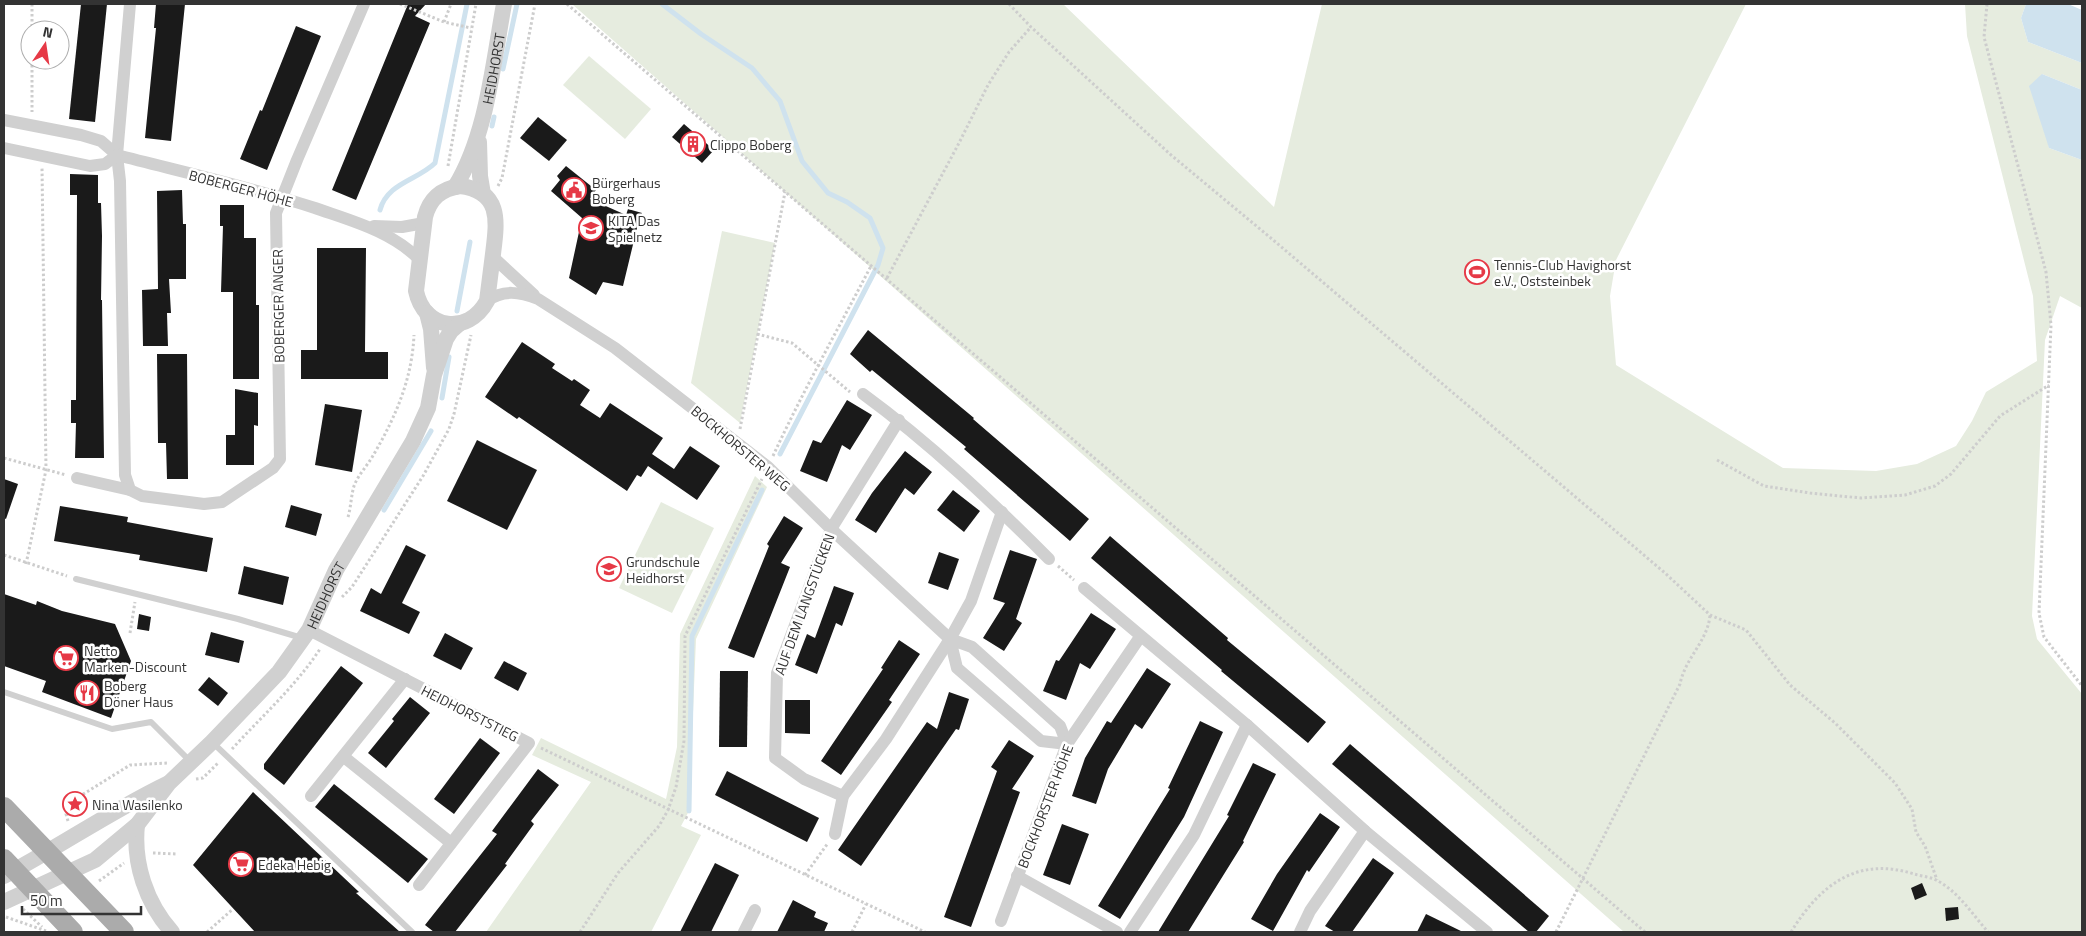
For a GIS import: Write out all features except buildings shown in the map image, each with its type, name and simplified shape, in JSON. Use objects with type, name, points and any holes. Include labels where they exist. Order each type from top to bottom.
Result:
[{"type":"main road","points":[[4,807],[124,932]]},
{"type":"main road","points":[[7,868],[32,889],[73,932]]},
{"type":"street","points":[[130,4],[117,155],[120,181],[125,475],[130,490]]},
{"type":"street","name":"BOBERGER ANGER","points":[[77,478],[130,490],[142,496],[204,504],[222,502],[273,468],[280,459],[276,213],[364,4]]},
{"type":"street","name":"HEIDHORST","points":[[4,902],[95,860],[137,825],[169,783],[212,742],[279,672],[306,634],[336,570],[413,441],[428,408],[434,376],[446,339],[459,324],[476,316],[487,301],[497,226],[493,206],[483,194],[480,176],[479,134],[504,4]]},
{"type":"street","name":"BOBERGER HÖHE","points":[[4,120],[82,135],[101,141],[117,155],[281,198],[364,224],[391,228],[424,223]]},
{"type":"street","name":"HEIDHORST","points":[[434,376],[427,313],[422,307],[416,291],[424,223],[428,207],[433,198],[459,180],[479,134]]},
{"type":"street","points":[[4,148],[90,166],[105,164],[117,155]]},
{"type":"street","points":[[459,180],[483,194]]},
{"type":"street","name":"BOBERGER HÖHE","points":[[364,224],[405,247],[420,260]]},
{"type":"street","name":"BOCKHORSTER WEG","points":[[493,257],[538,299],[615,348],[768,468],[830,529],[950,638],[972,647],[1060,726],[1067,744]]},
{"type":"street","name":"BOCKHORSTER WEG","points":[[487,301],[498,294],[513,292],[538,299]]},
{"type":"street","points":[[427,313],[441,322],[459,324]]},
{"type":"street","points":[[863,394],[899,420],[1002,512],[1050,559]]},
{"type":"street","name":"AUF DEM LANGSTÜCKEN","points":[[843,796],[804,778],[775,758],[777,673],[830,529],[899,420]]},
{"type":"street","points":[[835,834],[843,796],[886,739],[950,638],[971,601],[1002,512]]},
{"type":"street","points":[[1084,588],[1247,725],[1474,928],[1487,932]]},
{"type":"street","name":"HEIDHORSTSTIEG","points":[[306,634],[405,679],[529,743],[419,885]]},
{"type":"street","name":"BOCKHORSTER HÖHE","points":[[1001,921],[1067,744],[1140,637]]},
{"type":"street","points":[[950,638],[957,668],[1041,742],[1067,744]]},
{"type":"street","name":"HEIDHORSTSTIEG","points":[[311,796],[405,679]]},
{"type":"street","points":[[1130,932],[1194,835],[1247,725]]},
{"type":"street","points":[[344,757],[451,843]]},
{"type":"street","name":"HEIDHORST","points":[[7,868],[47,852],[140,797],[169,783]]},
{"type":"street","points":[[137,825],[144,854],[151,903],[172,932]]},
{"type":"street","points":[[1300,932],[1310,911],[1365,831]]},
{"type":"street","name":"BOCKHORSTER HÖHE","points":[[1017,876],[1116,932]]},
{"type":"street","points":[[744,932],[755,910]]},
{"type":"lane","points":[[76,579],[306,634]]},
{"type":"lane","points":[[4,692],[112,729],[151,722],[191,762]]},
{"type":"lane","points":[[212,742],[412,932]]},
{"type":"path","points":[[32,4],[32,20]]},
{"type":"path","points":[[400,4],[444,22],[469,28]]},
{"type":"path","points":[[444,22],[451,4]]},
{"type":"path","points":[[459,180],[446,174],[469,28],[476,4]]},
{"type":"path","points":[[498,186],[502,178],[535,4]]},
{"type":"path","points":[[567,4],[1645,932]]},
{"type":"path","points":[[1008,4],[1171,155],[1644,555],[1710,615],[1746,630],[1790,685],[1834,723],[1895,783],[1912,809],[1916,832],[1925,846],[1936,880]]},
{"type":"path","points":[[1987,4],[1984,37],[2046,272],[2051,325],[2050,386],[2039,613],[2044,637],[2082,686]]},
{"type":"path","points":[[887,278],[988,85],[1009,52],[1031,27]]},
{"type":"path","points":[[32,70],[32,126]]},
{"type":"path","points":[[26,564],[46,470],[42,155]]},
{"type":"path","points":[[480,176],[498,186],[503,193]]},
{"type":"path","points":[[737,443],[785,191]]},
{"type":"path","points":[[580,932],[618,873],[655,832],[668,810],[676,787],[684,741],[685,636],[794,412],[822,369],[872,266]]},
{"type":"path","points":[[345,523],[349,514],[355,485],[374,455],[396,414],[403,396],[409,377],[414,328]]},
{"type":"path","points":[[341,598],[352,587],[423,476],[449,429],[454,414],[468,343],[470,336],[475,332]]},
{"type":"path","points":[[757,334],[792,344],[849,392],[863,394]]},
{"type":"path","points":[[1717,460],[1764,486],[1810,494],[1861,498],[1905,494],[1935,486],[1952,474],[2000,416],[2022,400],[2050,386]]},
{"type":"path","points":[[4,458],[77,478]]},
{"type":"path","points":[[4,555],[26,564],[76,579]]},
{"type":"path","points":[[1050,559],[1084,588]]},
{"type":"path","points":[[130,633],[137,594]]},
{"type":"path","points":[[1556,932],[1680,684],[1682,671],[1709,628],[1710,615]]},
{"type":"path","points":[[529,743],[925,932]]},
{"type":"path","points":[[78,835],[67,819],[69,803],[130,766],[191,762]]},
{"type":"path","points":[[805,875],[835,834]]},
{"type":"path","points":[[86,893],[105,875],[144,854],[177,854]]},
{"type":"path","points":[[1791,932],[1803,914],[1828,887],[1841,877],[1858,871],[1891,868],[1936,880],[1958,897],[1988,932]]},
{"type":"path","points":[[852,932],[866,904]]},
{"type":"path","points":[[206,932],[232,909]]},
{"type":"path","points":[[4,916],[46,931]]},
{"type":"shaded area","points":[[572,4],[1063,4],[1274,207],[1322,4],[1746,4],[1616,260],[1610,296],[1616,365],[1783,468],[1876,471],[1917,464],[1956,446],[1972,421],[1986,392],[2037,361],[2033,296],[1967,36],[1965,4],[2026,4],[2021,18],[2028,42],[2082,63],[2082,90],[2042,74],[2049,148],[2082,160],[2082,308],[2060,296],[2045,340],[2032,616],[2037,639],[2082,694],[2082,932],[1624,932]]},
{"type":"shaded area","points":[[589,56],[651,109],[625,139],[563,85]]},
{"type":"shaded area","points":[[722,231],[775,243],[740,423],[691,383]]},
{"type":"shaded area","points":[[755,476],[767,487],[696,639],[689,811],[681,826],[701,835],[651,932],[486,932],[591,782],[532,755],[541,738],[666,799],[677,747],[680,634]]},
{"type":"shaded area","points":[[661,502],[714,528],[672,613],[619,588]]},
{"type":"water","points":[[2026,4],[2068,4],[2082,10],[2082,63],[2028,42],[2021,18]]},
{"type":"water","points":[[2042,74],[2082,90],[2082,160],[2049,148],[2029,86]]},
{"type":"waterway","points":[[380,210],[389,194],[396,188],[435,163],[467,4]]},
{"type":"waterway","points":[[503,69],[517,4]]},
{"type":"waterway","points":[[662,4],[701,34],[752,68],[780,101],[802,161],[828,193],[847,202],[870,218],[883,248],[878,265],[780,454]]},
{"type":"waterway","points":[[492,126],[494,117]]},
{"type":"waterway","points":[[457,311],[470,242]]},
{"type":"waterway","points":[[442,398],[449,357]]},
{"type":"waterway","points":[[384,510],[431,431]]},
{"type":"waterway","points":[[689,811],[692,636],[762,490]]},
{"type":"place","name":"Clippo Boberg","points":[[693,144]]},
{"type":"place","name":"Bürgerhaus Boberg","points":[[574,190]]},
{"type":"place","name":"KITA Das Spielnetz","points":[[591,228]]},
{"type":"place","name":"Tennis-Club Havighorst e.V., Oststeinbek","points":[[1477,272]]},
{"type":"place","name":"Grundschule Heidhorst","points":[[609,569]]},
{"type":"place","name":"Netto Marken-Discount","points":[[66,658]]},
{"type":"place","name":"Boberg Döner Haus","points":[[87,693]]},
{"type":"place","name":"Nina Wasilenko","points":[[75,804]]},
{"type":"place","name":"Edeka Hebig","points":[[241,864]]}]
